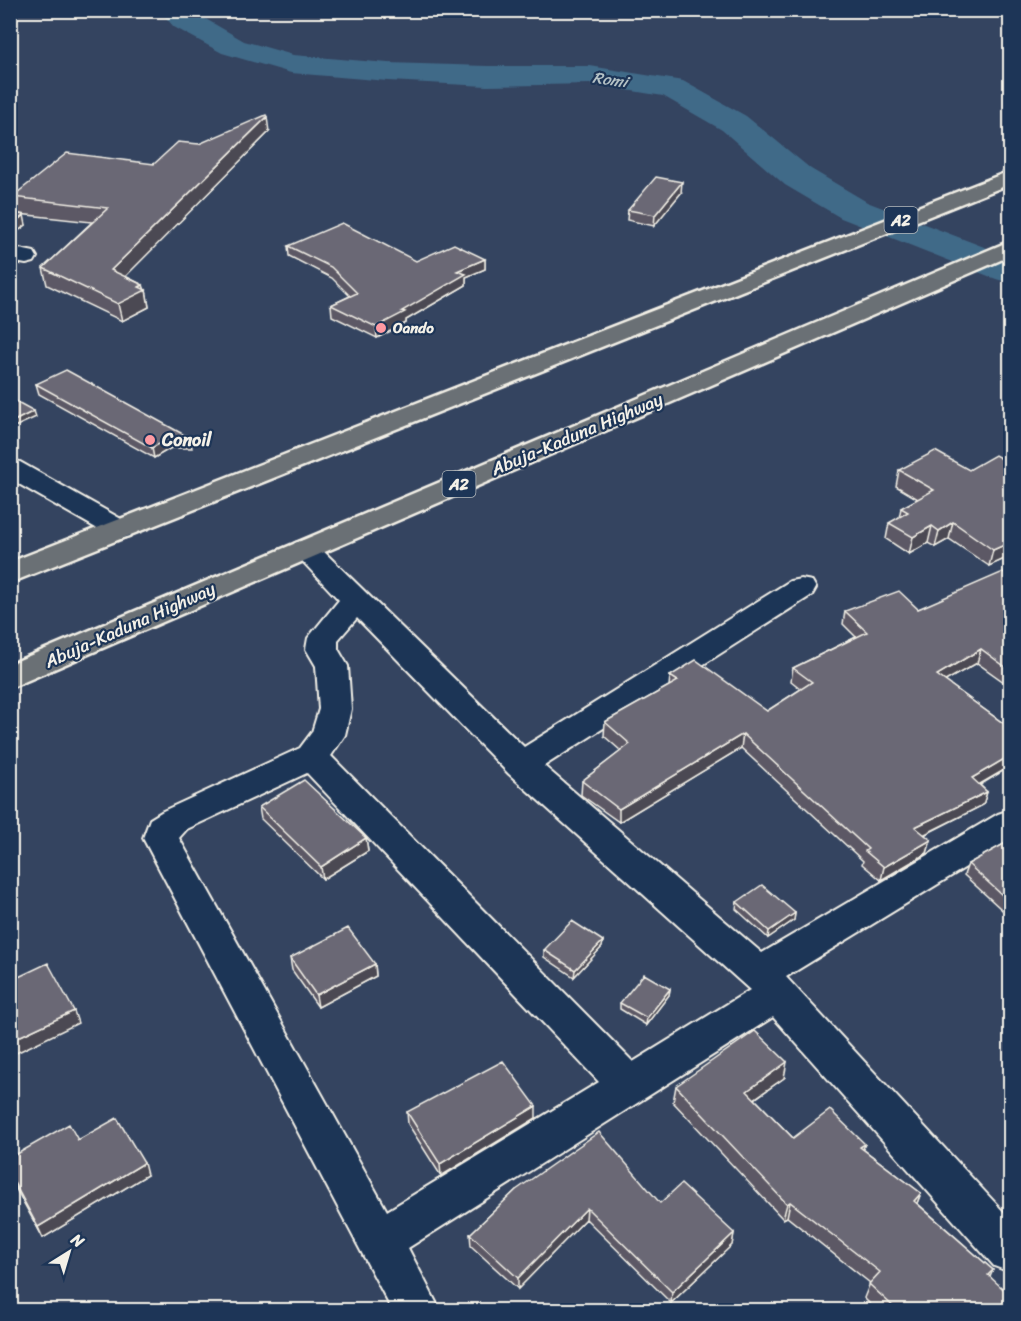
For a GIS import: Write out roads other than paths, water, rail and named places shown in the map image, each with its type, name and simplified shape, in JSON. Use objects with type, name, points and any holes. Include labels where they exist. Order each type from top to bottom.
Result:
[{"type":"highway","name":"A2","points":[[10,573],[1011,177]]},
{"type":"highway","name":"Abuja-Kaduna Highway","points":[[10,677],[1011,248]]},
{"type":"street","points":[[10,468],[120,530]]},
{"type":"street","points":[[305,549],[355,602],[521,765],[768,984],[1011,1251]]},
{"type":"street","points":[[521,765],[801,588]]},
{"type":"street","points":[[355,602],[323,638],[322,649],[332,666],[335,710],[328,735],[312,757],[175,820],[163,828],[161,838],[417,1311]]},
{"type":"street","points":[[312,757],[628,1084]]},
{"type":"street","points":[[379,1241],[628,1084],[768,984],[1011,823]]},
{"type":"waterway","name":"Romi","points":[[173,10],[184,21],[233,47],[291,64],[388,72],[487,76],[590,75],[672,88],[734,123],[798,177],[854,210],[1010,271]]},
{"type":"place","name":"Oando","points":[[381,328]]},
{"type":"place","name":"Conoil","points":[[150,440]]}]
